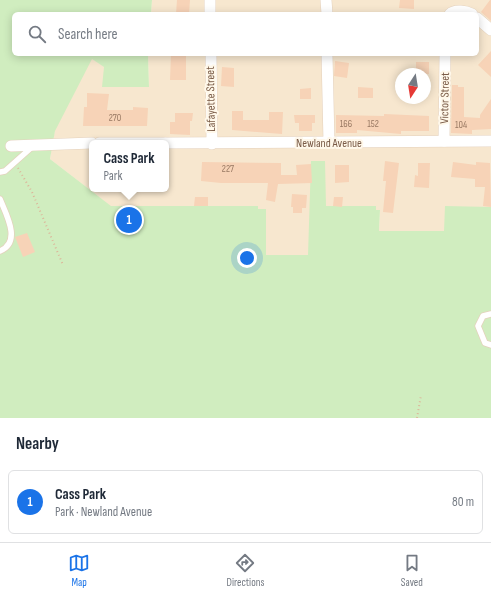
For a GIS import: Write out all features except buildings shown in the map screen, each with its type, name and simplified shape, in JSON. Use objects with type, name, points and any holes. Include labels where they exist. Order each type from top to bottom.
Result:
[{"type":"street","points":[[210,0],[210,12]]},
{"type":"street","points":[[326,0],[326,12]]},
{"type":"street","points":[[454,12],[469,12]]},
{"type":"street","points":[[479,20],[491,30]]},
{"type":"street","name":"Lafayette Street","points":[[211,56],[212,144]]},
{"type":"street","points":[[327,56],[329,142]]},
{"type":"street","name":"Victor Street","points":[[444,142],[445,56]]},
{"type":"street","name":"Newland Avenue","points":[[169,143],[212,144],[491,141]]},
{"type":"street","points":[[11,146],[89,143]]},
{"type":"lane","points":[[0,172],[5,172],[33,145]]},
{"type":"lane","points":[[0,199],[11,226],[12,239],[4,250],[0,251]]},
{"type":"lane","points":[[491,314],[483,316],[478,326],[485,343],[491,345]]},
{"type":"path","points":[[15,162],[32,192],[63,265]]},
{"type":"path","points":[[417,418],[421,395]]},
{"type":"shaded area","points":[[152,0],[491,0],[491,212],[447,232],[379,232],[380,210],[312,259],[266,258],[236,210],[113,208],[92,192],[169,192],[169,140],[89,140],[89,189],[50,159],[61,94],[91,58],[105,67],[103,87],[149,87],[148,56],[479,56],[479,12],[151,12]]},
{"type":"green space","points":[[0,0],[152,0],[151,12],[12,12],[12,56],[148,56],[149,87],[102,87],[104,67],[92,59],[55,131],[50,159],[89,189],[89,192],[93,192],[111,206],[258,206],[258,209],[266,209],[266,255],[308,255],[311,161],[325,161],[326,206],[376,206],[376,210],[380,210],[379,231],[444,231],[445,206],[491,207],[491,418],[0,418]]},
{"type":"place","name":"Cass Park","points":[[129,220]]}]
